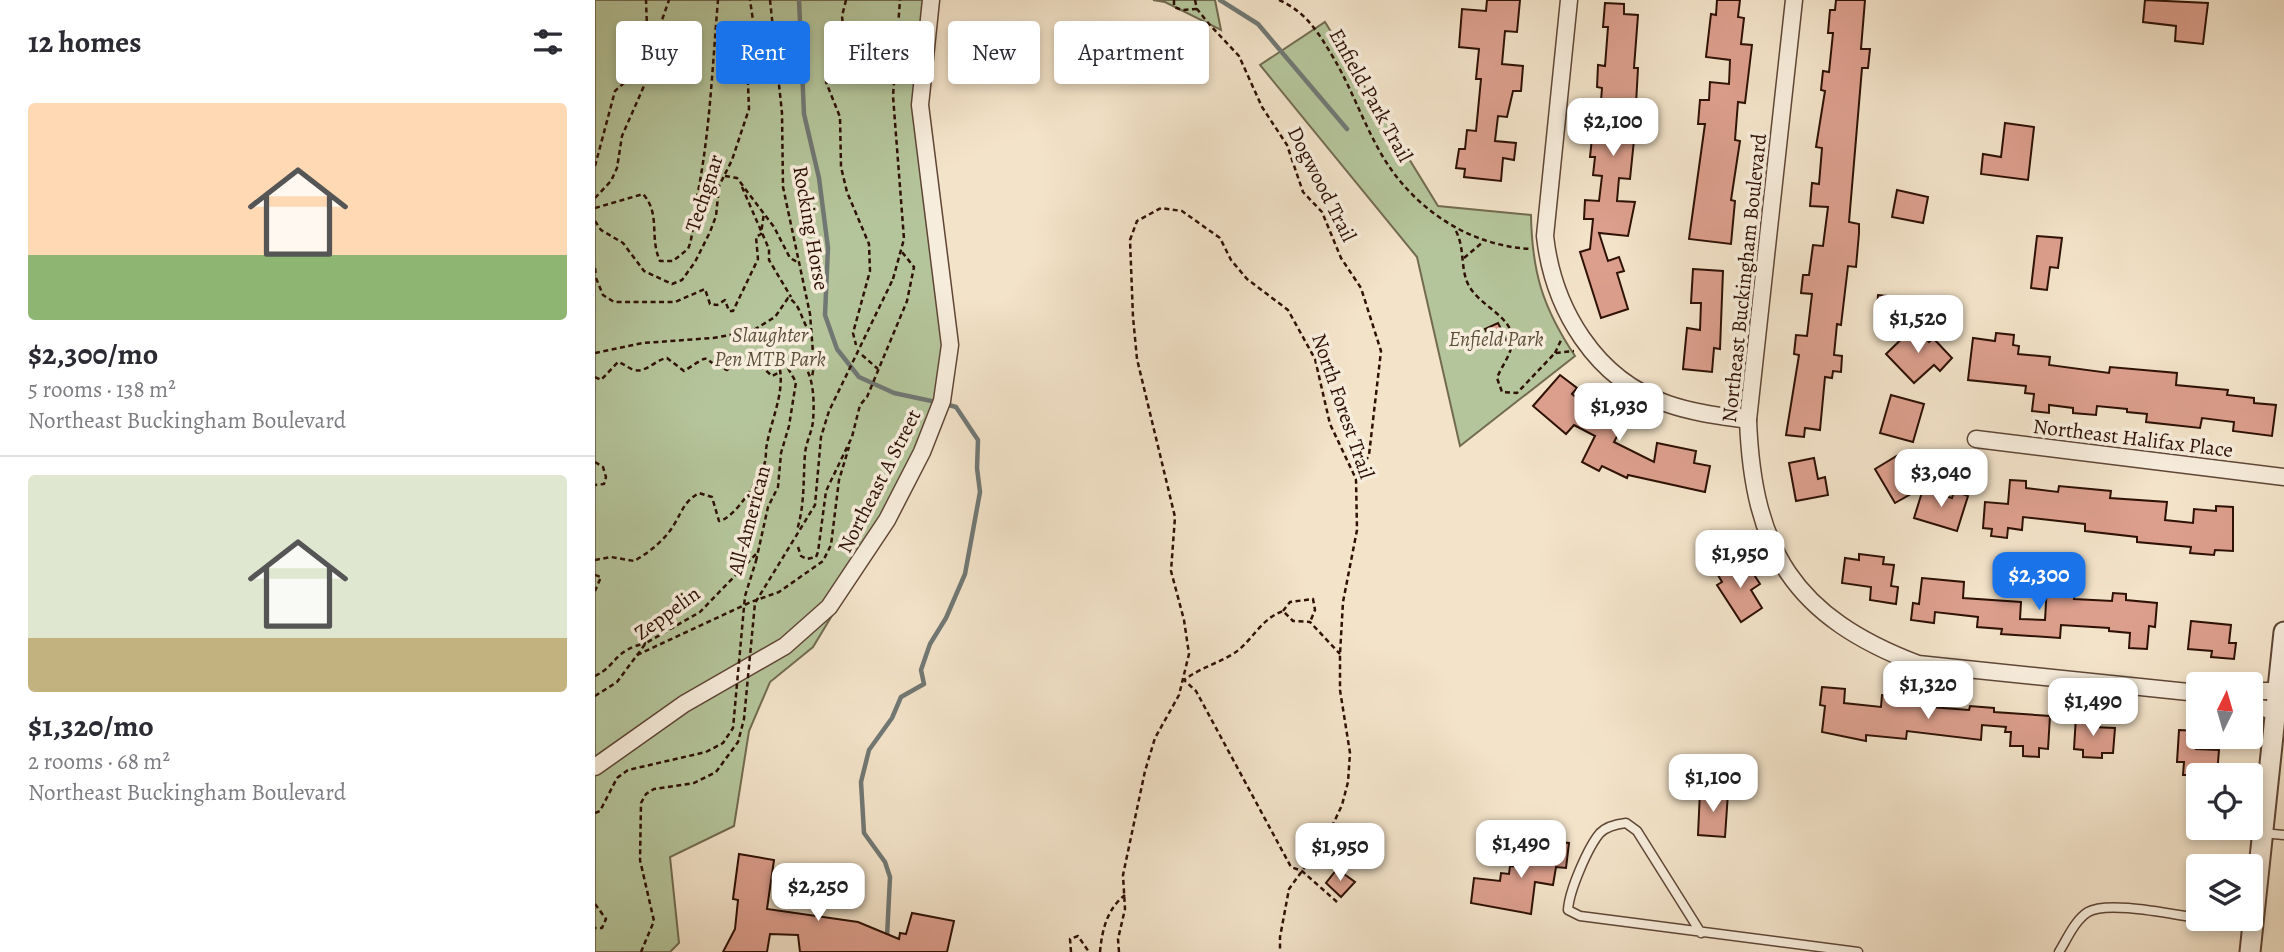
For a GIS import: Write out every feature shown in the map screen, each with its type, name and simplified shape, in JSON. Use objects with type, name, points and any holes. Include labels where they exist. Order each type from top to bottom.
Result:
[{"type":"street","name":"Northeast A Street","points":[[595,767],[684,704],[785,646],[828,607],[887,520],[935,420],[942,401],[950,345],[920,105],[930,0]]},
{"type":"street","points":[[1569,0],[1545,236],[1550,273],[1564,312],[1591,351],[1626,383],[1667,404],[1748,420]]},
{"type":"street","name":"Northeast Buckingham Boulevard","points":[[1794,0],[1748,420],[1749,462],[1760,518],[1777,556],[1804,593],[1842,628],[1877,648],[1919,664],[2186,693]]},
{"type":"street","name":"Northeast Halifax Place","points":[[1976,439],[2284,477]]},
{"type":"street","points":[[2263,833],[2284,632]]},
{"type":"street","points":[[2263,691],[2278,691]]},
{"type":"street","points":[[2263,708],[2276,711]]},
{"type":"street","points":[[2250,952],[2252,931]]},
{"type":"lane","points":[[1701,933],[1637,831],[1626,823],[1615,824],[1601,832],[1569,897],[1568,910],[1580,916],[1701,933],[1858,952]]},
{"type":"lane","points":[[2263,833],[2284,835]]},
{"type":"lane","points":[[2059,952],[2076,925],[2089,912],[2108,908],[2186,916]]},
{"type":"path","points":[[595,166],[615,91],[644,65],[648,56],[646,0]]},
{"type":"path","points":[[595,198],[611,181],[617,168],[622,136],[658,54],[656,37],[669,0]]},
{"type":"path","points":[[595,208],[643,194],[655,212],[653,235],[660,261],[673,261],[688,249],[709,137],[709,104],[716,65],[713,46],[719,0]]},
{"type":"path","name":"Techgnar","points":[[595,221],[601,230],[623,243],[644,271],[676,284],[695,262],[716,216],[719,186],[749,108],[747,60],[754,27],[750,0]]},
{"type":"path","name":"Rocking Horse","points":[[770,0],[782,113],[783,187],[812,334],[812,377]]},
{"type":"path","points":[[846,0],[842,16],[845,49],[826,82],[840,117],[839,145],[847,192],[869,244],[870,271],[853,333],[856,345]]},
{"type":"path","points":[[641,952],[655,920],[640,860],[641,803],[646,794],[654,789],[694,783],[716,772],[739,742],[744,719],[755,603],[815,505],[821,437],[829,411],[893,279],[902,251],[904,239],[893,96],[900,0]]},
{"type":"path","points":[[1174,0],[1174,6],[1182,10],[1197,9]]},
{"type":"path","name":"Dogwood Trail","points":[[1195,0],[1197,9],[1239,56],[1262,107],[1287,145],[1303,192],[1322,212],[1342,258],[1361,288],[1381,351],[1369,455],[1356,479]]},
{"type":"path","name":"Enfield Park Trail","points":[[1279,0],[1293,6],[1313,24],[1345,78],[1384,158],[1401,181],[1456,230],[1499,247],[1547,251]]},
{"type":"path","points":[[725,176],[737,178],[742,187],[769,249],[772,268],[792,299],[805,327],[812,334]]},
{"type":"path","points":[[742,187],[784,242],[790,258],[799,263]]},
{"type":"path","name":"North Forest Trail","points":[[1119,952],[1125,895],[1123,875],[1145,771],[1155,738],[1184,680],[1189,654],[1184,620],[1171,571],[1175,517],[1137,359],[1130,240],[1137,221],[1161,208],[1182,211],[1220,238],[1231,260],[1247,279],[1288,310],[1315,359],[1330,424],[1356,479],[1357,530],[1343,602],[1340,654],[1340,690],[1350,753],[1348,782],[1342,805],[1328,835],[1289,889],[1280,937],[1280,952]]},
{"type":"path","points":[[761,234],[764,213]]},
{"type":"path","points":[[1456,230],[1464,258],[1465,278],[1474,295],[1508,323],[1512,332],[1512,343],[1497,378],[1502,392],[1517,393],[1555,353],[1562,338]]},
{"type":"path","points":[[595,268],[596,279],[603,295],[614,302],[675,302],[705,289],[710,304],[717,305],[725,300],[729,311],[733,311],[758,259],[756,236],[761,234]]},
{"type":"path","points":[[1464,258],[1485,242]]},
{"type":"path","points":[[637,655],[751,602],[779,592],[823,561],[831,545],[839,480],[860,405],[867,397],[907,301],[913,278],[914,267],[902,251]]},
{"type":"path","points":[[595,353],[643,343],[728,337],[757,328],[775,317],[787,298],[792,299]]},
{"type":"path","points":[[595,560],[611,557],[634,561],[646,554],[674,525],[688,500],[699,493],[712,497],[719,521],[729,518],[755,486],[765,464],[766,447],[778,408],[780,372],[772,349],[757,328]]},
{"type":"path","points":[[772,349],[779,353],[790,353],[802,362],[812,377]]},
{"type":"path","points":[[1555,353],[1574,351]]},
{"type":"path","name":"All-American","points":[[595,813],[600,811],[617,778],[628,770],[706,752],[723,743],[733,728],[745,596],[768,507],[778,487],[781,453],[789,426],[796,382],[779,353]]},
{"type":"path","points":[[862,355],[878,369]]},
{"type":"path","points":[[595,377],[601,380],[618,362],[636,370],[667,358],[684,371],[702,357],[710,358],[727,370],[744,358],[752,358],[772,376],[780,372]]},
{"type":"path","name":"All-American","points":[[797,530],[805,495],[806,448],[813,424],[812,377]]},
{"type":"path","points":[[798,547],[801,556],[807,559],[816,557],[826,491],[852,437]]},
{"type":"path","points":[[595,462],[603,467],[606,477],[604,484],[595,485]]},
{"type":"path","name":"Zeppelin","points":[[595,696],[617,682],[646,643],[700,612],[757,553]]},
{"type":"path","points":[[595,575],[601,577],[595,591]]},
{"type":"path","points":[[1310,622],[1315,610],[1313,599],[1290,602],[1283,611],[1257,627],[1235,653],[1200,667],[1184,680],[1196,691],[1291,867],[1302,872],[1337,902]]},
{"type":"path","points":[[1283,611],[1293,621],[1310,622],[1340,654]]},
{"type":"path","points":[[595,676],[605,671],[611,660],[628,648],[646,643]]},
{"type":"path","points":[[1100,952],[1104,926],[1114,904],[1125,895]]},
{"type":"path","points":[[595,904],[605,919],[602,928],[595,928]]},
{"type":"path","points":[[1071,952],[1070,939],[1078,936],[1089,952]]},
{"type":"green space","name":"Slaughter Pen MTB Park","points":[[595,0],[931,0],[929,21],[824,21],[824,84],[924,84],[922,105],[947,363],[918,473],[813,647],[770,682],[749,731],[734,826],[670,857],[679,943],[670,952],[595,952]]},
{"type":"green space","points":[[1153,0],[1215,0],[1221,30],[1209,24],[1209,21],[1203,21],[1165,2]]},
{"type":"green space","name":"Enfield Park","points":[[1325,22],[1438,206],[1531,215],[1534,255],[1541,289],[1555,322],[1575,356],[1460,446],[1417,257],[1260,65]]},
{"type":"building","points":[[1487,0],[1520,0],[1517,32],[1505,31],[1502,64],[1523,66],[1521,91],[1513,91],[1507,117],[1498,116],[1495,141],[1516,143],[1514,160],[1503,158],[1501,181],[1464,177],[1465,169],[1456,168],[1459,149],[1465,149],[1467,130],[1476,131],[1481,79],[1476,79],[1479,49],[1459,47],[1462,9],[1486,11]]},
{"type":"building","points":[[1717,0],[1740,0],[1738,17],[1744,18],[1741,44],[1752,45],[1745,103],[1738,102],[1735,140],[1740,141],[1731,200],[1735,201],[1731,244],[1689,239],[1705,124],[1698,124],[1700,100],[1709,100],[1710,82],[1729,84],[1730,60],[1706,57],[1711,14],[1716,15]]},
{"type":"building","points":[[1836,0],[1865,0],[1861,49],[1870,49],[1868,68],[1862,68],[1849,222],[1859,224],[1859,233],[1856,267],[1848,266],[1841,325],[1837,324],[1834,355],[1842,356],[1841,372],[1833,371],[1832,378],[1825,377],[1820,430],[1805,428],[1804,437],[1786,435],[1799,355],[1794,354],[1796,335],[1807,336],[1812,294],[1801,293],[1803,275],[1809,275],[1813,245],[1823,246],[1828,207],[1810,206],[1812,183],[1819,184],[1822,148],[1816,147],[1825,91],[1821,90],[1823,71],[1829,72],[1833,33],[1828,33],[1830,10],[1835,10]]},
{"type":"building","points":[[2145,0],[2208,3],[2203,44],[2175,41],[2176,26],[2143,22]]},
{"type":"building","points":[[1605,3],[1624,4],[1624,14],[1638,15],[1634,68],[1638,68],[1636,104],[1632,104],[1631,126],[1640,127],[1638,140],[1634,140],[1630,179],[1619,178],[1617,201],[1635,202],[1628,236],[1599,233],[1608,261],[1619,257],[1624,271],[1617,273],[1628,309],[1601,318],[1580,252],[1590,249],[1593,219],[1584,219],[1585,200],[1599,201],[1602,176],[1593,175],[1595,157],[1590,157],[1592,138],[1616,141],[1619,114],[1600,113],[1602,88],[1597,87],[1598,65],[1605,66],[1608,27],[1603,27]]},
{"type":"building","points":[[2005,123],[2034,127],[2028,180],[1981,174],[1983,154],[2001,157]]},
{"type":"building","points":[[1897,190],[1928,197],[1923,223],[1892,217]]},
{"type":"building","points":[[2037,236],[2062,238],[2058,268],[2050,267],[2047,290],[2031,288]]},
{"type":"building","points":[[1693,269],[1723,271],[1720,349],[1714,348],[1712,372],[1683,369],[1687,328],[1700,330],[1701,303],[1691,303]]},
{"type":"building","points":[[1878,295],[1907,298],[1905,313],[1877,310]]},
{"type":"building","points":[[1498,323],[1507,341],[1494,347],[1485,329]]},
{"type":"building","points":[[1914,327],[1929,342],[1933,338],[1952,358],[1940,371],[1934,365],[1914,383],[1886,354]]},
{"type":"building","points":[[1996,333],[2014,335],[2013,345],[2019,346],[2018,354],[2050,357],[2049,365],[2109,373],[2110,367],[2177,373],[2176,385],[2228,390],[2227,395],[2254,398],[2254,403],[2276,405],[2272,436],[2233,431],[2234,422],[2202,418],[2200,428],[2146,422],[2147,414],[2127,412],[2127,409],[2097,406],[2096,415],[2073,413],[2073,408],[2049,405],[2049,413],[2032,411],[2034,394],[2025,393],[2026,386],[1968,380],[1973,338],[1995,341]]},
{"type":"building","points":[[1560,375],[1577,388],[1572,394],[1594,413],[1622,427],[1614,442],[1654,462],[1657,443],[1696,451],[1694,463],[1710,466],[1705,492],[1628,475],[1627,478],[1602,466],[1599,471],[1582,462],[1595,436],[1574,425],[1566,434],[1533,406]]},
{"type":"building","points":[[1891,395],[1924,404],[1913,442],[1880,433]]},
{"type":"building","points":[[1905,451],[1925,486],[1895,503],[1875,469]]},
{"type":"building","points":[[1814,458],[1818,479],[1825,477],[1828,495],[1796,501],[1789,463]]},
{"type":"building","points":[[2010,480],[2026,481],[2026,488],[2058,492],[2059,486],[2111,491],[2110,498],[2167,502],[2165,520],[2193,523],[2194,509],[2216,511],[2216,506],[2233,507],[2233,551],[2215,550],[2214,555],[2190,553],[2191,547],[2137,542],[2137,537],[2085,531],[2085,524],[2023,517],[2022,530],[2008,528],[2007,538],[1991,536],[1992,529],[1983,528],[1985,502],[2008,504]]},
{"type":"building","points":[[1923,489],[1952,498],[1954,491],[1968,496],[1957,531],[1914,518]]},
{"type":"building","points":[[1859,554],[1884,557],[1883,564],[1894,565],[1891,586],[1898,587],[1896,604],[1870,600],[1871,587],[1842,583],[1845,558],[1859,560]]},
{"type":"building","points":[[1744,559],[1760,584],[1751,590],[1762,608],[1741,622],[1717,585],[1722,582],[1718,575]]},
{"type":"building","points":[[1922,578],[1964,582],[1963,598],[2021,602],[2020,619],[2045,620],[2047,585],[2075,587],[2074,599],[2112,601],[2113,593],[2126,594],[2126,600],[2157,603],[2155,627],[2149,626],[2147,649],[2129,648],[2130,633],[2109,631],[2109,628],[2061,625],[2060,638],[2001,634],[2002,629],[1977,627],[1978,617],[1935,612],[1934,623],[1911,620],[1913,603],[1919,604]]},
{"type":"building","points":[[2191,621],[2231,625],[2229,643],[2236,643],[2234,659],[2211,657],[2212,651],[2188,649]]},
{"type":"building","points":[[1822,687],[1845,689],[1844,703],[1881,707],[1882,695],[1930,700],[1930,707],[1969,710],[1970,706],[1994,708],[1994,712],[2050,716],[2048,749],[2039,748],[2039,757],[2023,756],[2023,746],[2010,746],[2011,732],[2005,732],[2006,727],[1982,725],[1981,740],[1907,731],[1906,739],[1866,735],[1866,741],[1822,732],[1825,706],[1820,705]]},
{"type":"building","points":[[2076,716],[2094,718],[2093,727],[2115,728],[2113,753],[2102,753],[2102,758],[2083,757],[2083,750],[2074,749]]},
{"type":"building","points":[[2179,730],[2186,730],[2186,749],[2219,750],[2218,763],[2186,763],[2186,775],[2183,775],[2184,762],[2177,762]]},
{"type":"building","points":[[1700,791],[1728,793],[1725,837],[1698,835]]},
{"type":"building","points":[[1547,841],[1569,843],[1566,868],[1556,867],[1553,885],[1535,882],[1531,914],[1471,903],[1474,878],[1500,881],[1501,873],[1509,874],[1510,866],[1518,867],[1520,856],[1528,857],[1529,852],[1545,855]]},
{"type":"building","points":[[739,854],[774,860],[767,909],[858,922],[899,939],[900,933],[906,934],[912,913],[954,921],[947,952],[800,952],[798,935],[770,934],[767,952],[723,952],[735,929],[738,900],[733,899]]},
{"type":"building","points":[[1337,869],[1355,882],[1341,897],[1326,883]]},
{"type":"waterway","points":[[799,0],[804,114],[819,178],[828,248],[825,315],[837,349],[859,377],[894,393],[936,402]]},
{"type":"waterway","points":[[1220,0],[1258,24],[1347,129]]},
{"type":"waterway","points":[[887,937],[890,877],[885,862],[864,833],[861,782],[869,750],[892,718],[901,697],[924,684],[921,670],[930,644],[946,618],[965,574],[980,492],[978,440],[956,407],[945,404]]}]
